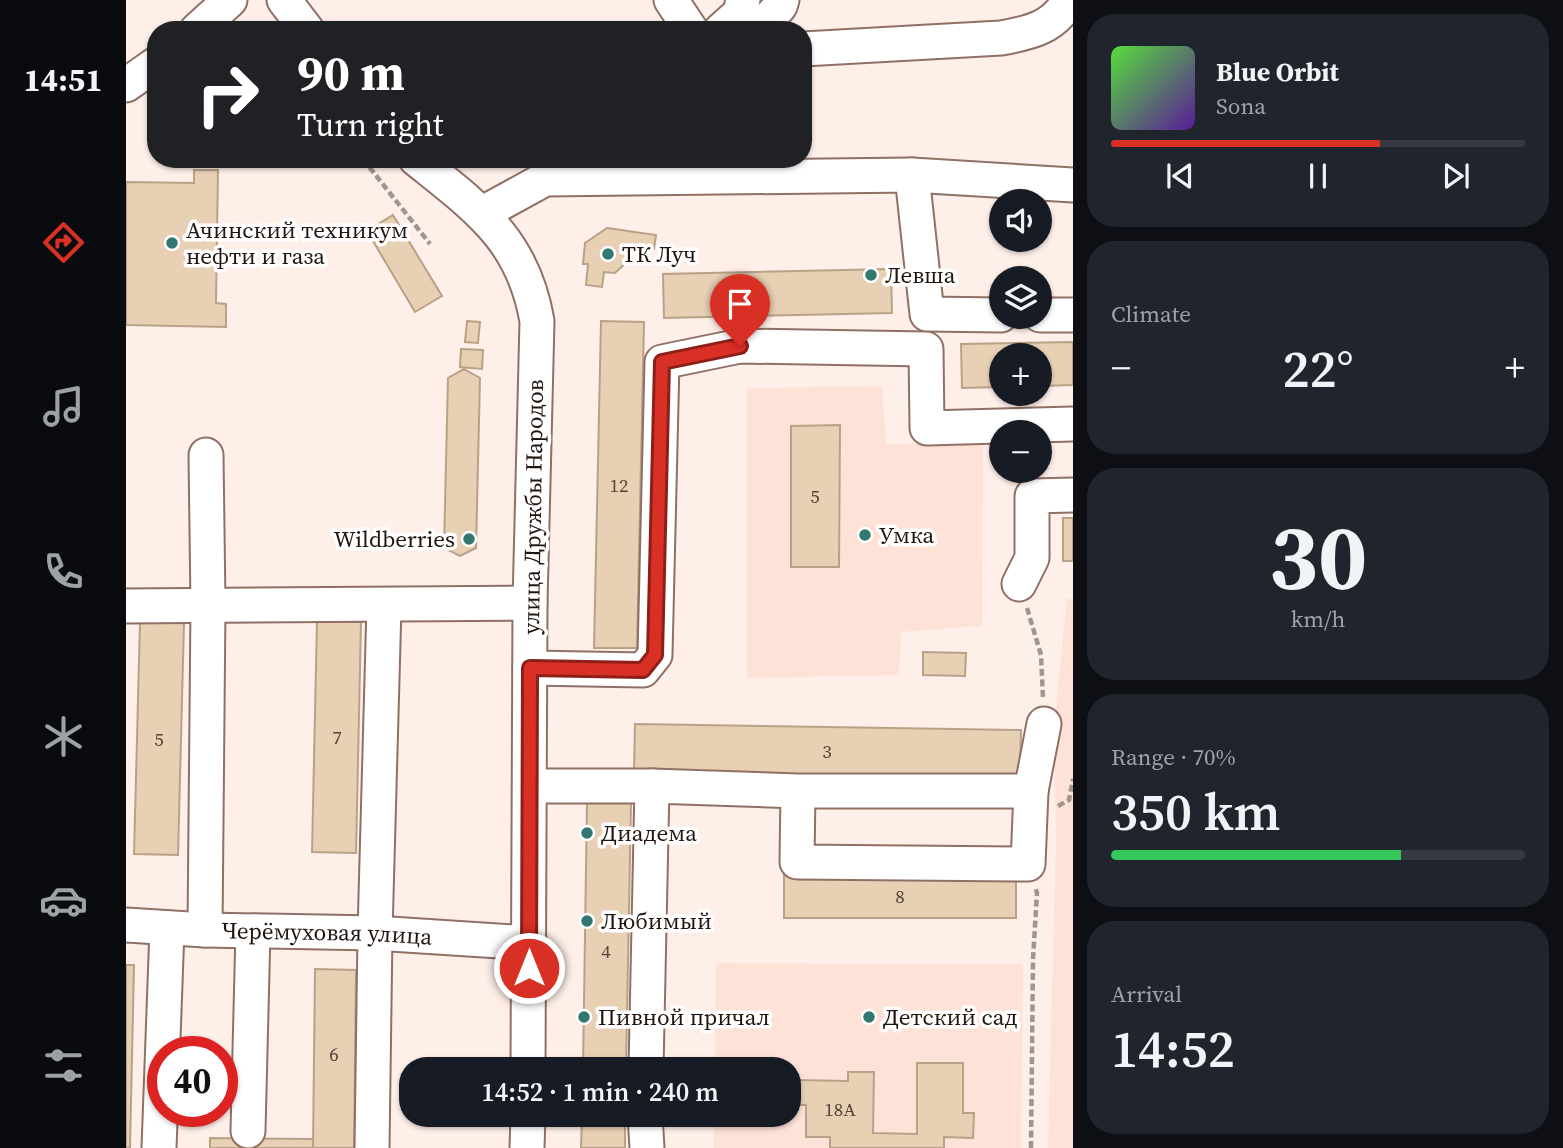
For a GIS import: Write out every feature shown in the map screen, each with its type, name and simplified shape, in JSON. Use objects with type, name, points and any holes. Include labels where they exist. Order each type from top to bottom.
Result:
[{"type":"street","points":[[207,21],[230,0]]},
{"type":"street","points":[[284,0],[300,21]]},
{"type":"street","points":[[671,0],[685,21]]},
{"type":"street","points":[[731,21],[740,13],[743,0]]},
{"type":"street","points":[[767,21],[782,0]]},
{"type":"street","points":[[812,49],[1032,33],[1055,20],[1069,0]]},
{"type":"street","points":[[126,85],[147,70]]},
{"type":"street","name":"улица Дружбы Народов","points":[[427,168],[483,213],[504,239],[524,273],[533,298],[537,321],[530,603],[528,1057]]},
{"type":"street","points":[[483,213],[539,169],[912,175],[1073,185]]},
{"type":"street","points":[[912,175],[927,314],[927,428],[1073,424]]},
{"type":"street","points":[[927,314],[989,315]]},
{"type":"street","points":[[1052,315],[1073,315]]},
{"type":"street","points":[[530,668],[643,670],[655,655],[662,362],[740,346],[926,349]]},
{"type":"street","points":[[205,930],[208,605],[206,455]]},
{"type":"street","points":[[1019,584],[1032,558],[1032,496],[1073,495]]},
{"type":"street","points":[[126,606],[530,603]]},
{"type":"street","points":[[373,1148],[375,933],[384,606]]},
{"type":"street","points":[[798,792],[797,862],[1028,864],[1043,799],[1044,724]]},
{"type":"street","points":[[530,786],[652,786],[1043,799]]},
{"type":"street","points":[[646,1057],[652,786]]},
{"type":"street","name":"Черёмуховая улица","points":[[126,925],[167,929],[375,933],[530,943]]},
{"type":"street","points":[[159,1148],[167,929]]},
{"type":"street","points":[[248,1131],[253,931]]},
{"type":"street","points":[[527,1148],[528,1127]]},
{"type":"street","points":[[646,1127],[647,1148]]},
{"type":"path","points":[[370,168],[430,244]]},
{"type":"path","points":[[1019,584],[1041,655],[1044,724]]},
{"type":"path","points":[[1043,799],[1069,800],[1073,779]]},
{"type":"path","points":[[1028,864],[1037,893],[1033,959],[1031,1148]]},
{"type":"shaded area","name":"Умка","points":[[882,386],[886,444],[983,443],[982,626],[901,632],[899,675],[747,678],[747,388]]},
{"type":"shaded area","points":[[1067,599],[1073,599],[1073,1148],[1048,1148],[1056,838],[1054,726]]},
{"type":"shaded area","name":"Детский сад","points":[[716,963],[1023,964],[1021,1148],[714,1148],[714,1127],[801,1127],[801,1057],[715,1057]]},
{"type":"building","name":"Ачинский техникум нефти и газа","points":[[194,170],[218,170],[216,303],[226,304],[226,327],[126,325],[126,182],[194,183]]},
{"type":"building","points":[[393,215],[442,296],[415,312],[367,231]]},
{"type":"building","name":"ТК Луч","points":[[607,228],[656,235],[654,249],[632,247],[631,258],[615,273],[604,272],[602,287],[586,285],[588,264],[583,264],[585,243]]},
{"type":"building","points":[[891,269],[892,313],[664,318],[663,274]]},
{"type":"building","points":[[467,321],[480,322],[478,343],[465,342]]},
{"type":"building","points":[[601,321],[644,322],[637,648],[594,648]]},
{"type":"building","points":[[1073,342],[1073,385],[1052,386],[1052,343],[1017,343]]},
{"type":"building","points":[[961,344],[989,344],[989,387],[962,388]]},
{"type":"building","points":[[461,349],[483,350],[482,369],[460,367]]},
{"type":"building","points":[[464,369],[480,378],[476,548],[460,556],[444,548],[448,378]]},
{"type":"building","points":[[840,425],[839,567],[791,567],[791,426]]},
{"type":"building","points":[[1063,518],[1073,518],[1073,561],[1063,561]]},
{"type":"building","points":[[317,621],[361,622],[356,853],[312,852]]},
{"type":"building","points":[[140,622],[184,623],[178,855],[134,854]]},
{"type":"building","points":[[923,652],[966,653],[965,676],[923,675]]},
{"type":"building","points":[[635,724],[1021,730],[1020,778],[634,772]]},
{"type":"building","points":[[587,802],[631,803],[626,1057],[583,1057]]},
{"type":"building","points":[[784,874],[1016,875],[1016,918],[784,918]]},
{"type":"building","points":[[126,965],[134,965],[130,1148],[126,1148]]},
{"type":"building","points":[[315,969],[356,970],[354,1148],[313,1148]]},
{"type":"building","points":[[917,1063],[963,1063],[963,1113],[974,1113],[973,1138],[944,1137],[944,1148],[830,1148],[830,1137],[806,1137],[806,1105],[801,1105],[801,1080],[848,1081],[848,1072],[874,1072],[873,1133],[917,1134]]},
{"type":"building","points":[[582,1127],[625,1127],[625,1148],[581,1148]]},
{"type":"building","points":[[210,1138],[313,1139],[313,1148],[210,1148]]},
{"type":"place","name":"Ачинский техникум нефти и газа","points":[[172,243]]},
{"type":"place","name":"ТК Луч","points":[[608,254]]},
{"type":"place","name":"Левша","points":[[871,275]]},
{"type":"place","name":"Умка","points":[[865,535]]},
{"type":"place","name":"Wildberries","points":[[469,539]]},
{"type":"place","name":"Диадема","points":[[587,833]]},
{"type":"place","name":"Любимый","points":[[587,921]]},
{"type":"place","name":"Пивной причал","points":[[584,1017]]},
{"type":"place","name":"Детский сад","points":[[869,1017]]},
{"type":"route","points":[[529,968],[530,668],[643,670],[655,655],[662,362],[740,346]]}]
